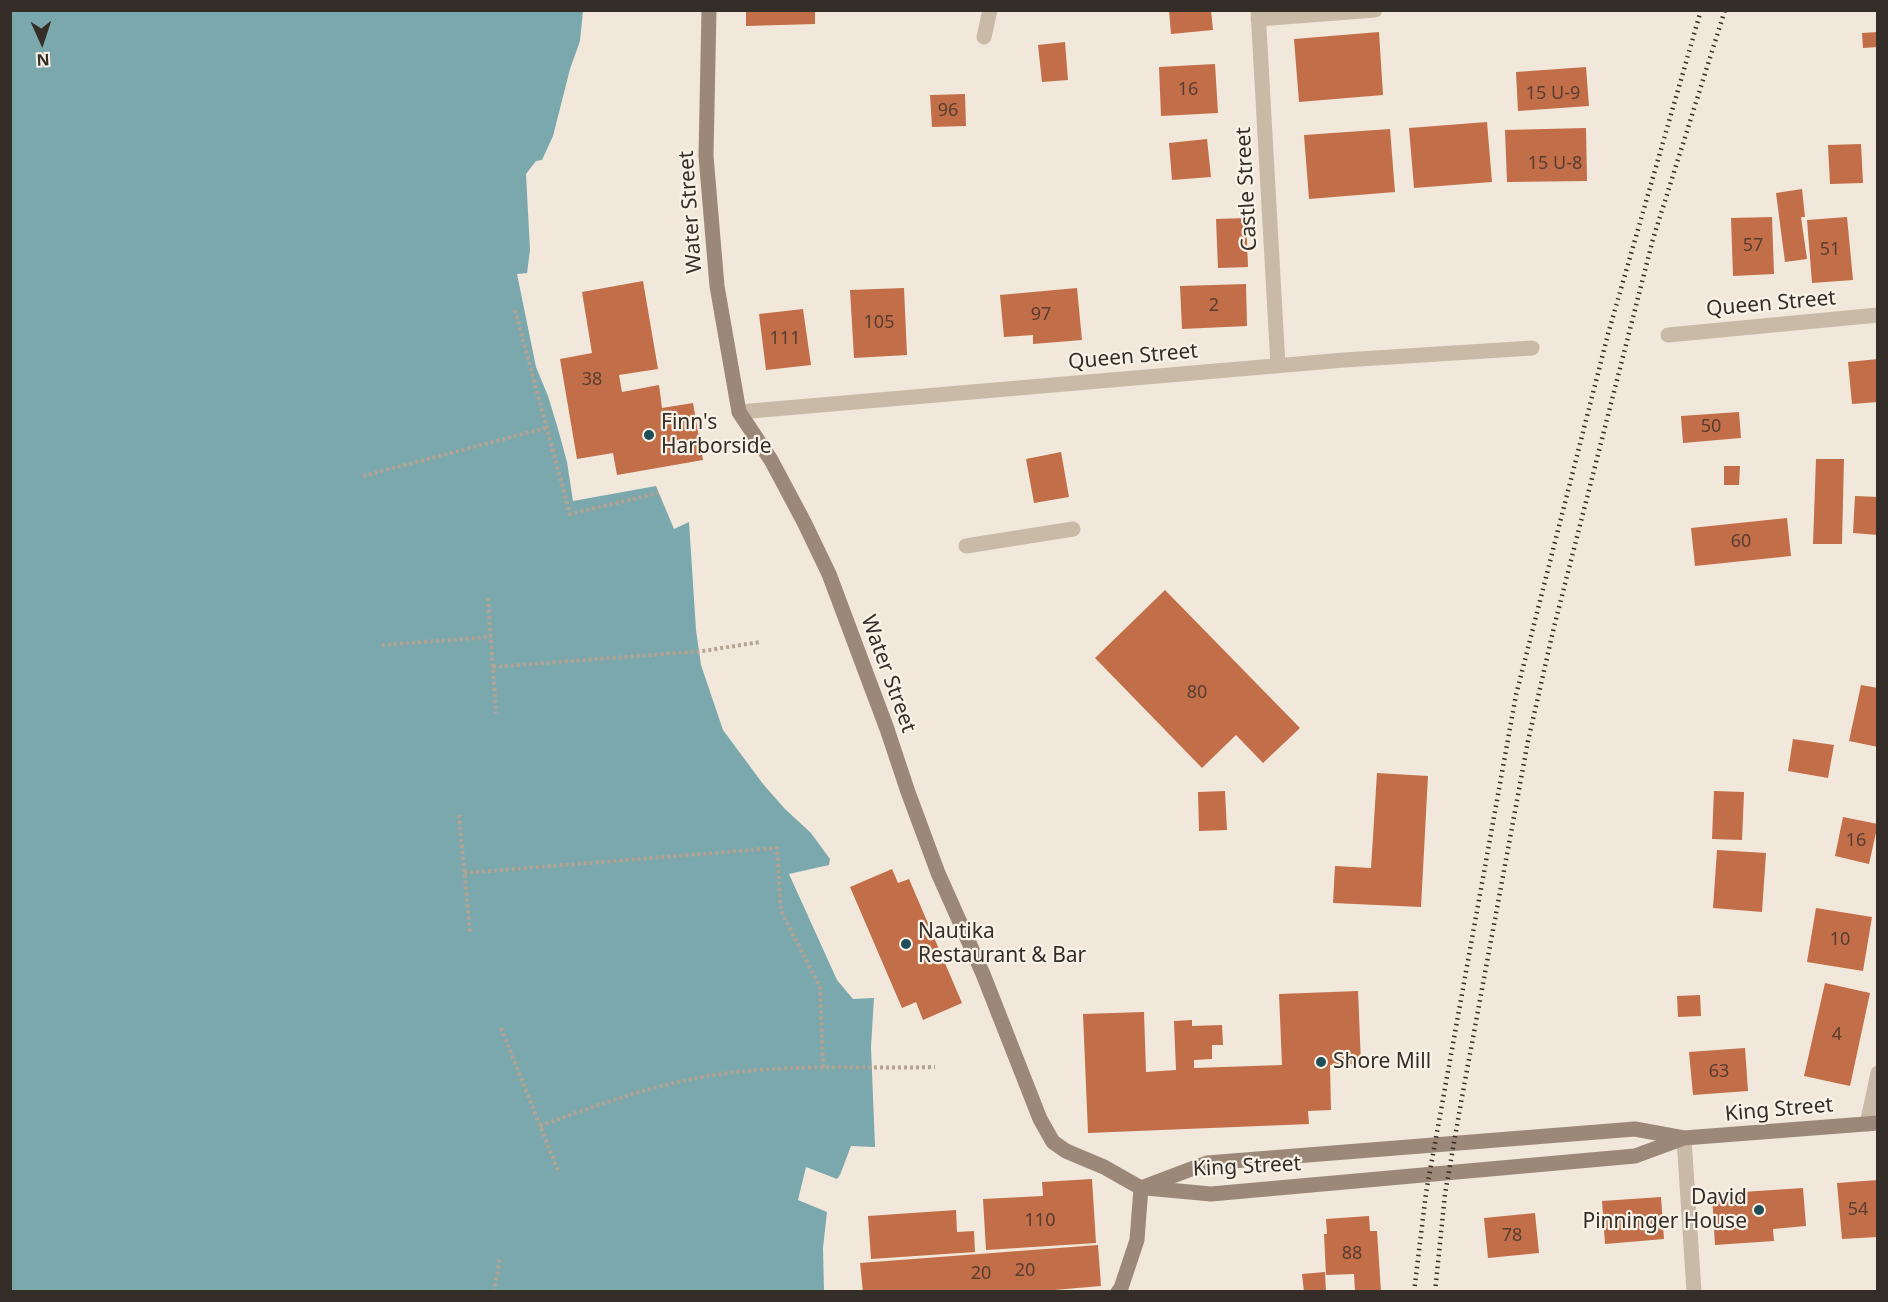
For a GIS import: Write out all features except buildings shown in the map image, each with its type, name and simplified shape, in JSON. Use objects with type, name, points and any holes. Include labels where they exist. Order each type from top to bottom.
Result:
[{"type":"street","name":"Water Street","points":[[709,10],[706,156],[717,286],[739,412],[771,460],[828,574],[888,729],[938,873],[982,974],[1040,1119],[1053,1142],[1066,1152],[1104,1167],[1141,1188]]},
{"type":"street","points":[[984,37],[990,10]]},
{"type":"street","points":[[1258,15],[1374,10]]},
{"type":"street","name":"Castle Street","points":[[1258,15],[1278,366]]},
{"type":"street","name":"Queen Street","points":[[1668,335],[1878,315]]},
{"type":"street","name":"Queen Street","points":[[739,412],[1278,366],[1532,348]]},
{"type":"street","points":[[966,546],[1073,529]]},
{"type":"street","points":[[1872,1123],[1878,1073]]},
{"type":"street","name":"King Street","points":[[1141,1188],[1207,1163],[1635,1129],[1684,1138],[1872,1123]]},
{"type":"street","points":[[1684,1138],[1694,1292]]},
{"type":"street","name":"King Street","points":[[1141,1188],[1211,1194],[1635,1156],[1684,1138]]},
{"type":"street","points":[[1118,1292],[1137,1240],[1141,1188]]},
{"type":"path","points":[[515,310],[570,514],[658,493]]},
{"type":"path","points":[[363,476],[546,428]]},
{"type":"path","points":[[488,598],[496,713]]},
{"type":"path","points":[[382,645],[491,637]]},
{"type":"path","points":[[493,667],[703,651],[760,642]]},
{"type":"path","points":[[459,815],[470,932]]},
{"type":"path","points":[[464,873],[777,848],[781,911],[820,987],[823,1067]]},
{"type":"path","points":[[501,1028],[559,1173]]},
{"type":"path","points":[[540,1126],[609,1100],[687,1079],[759,1070],[823,1067],[878,1069],[935,1067]]},
{"type":"path","points":[[494,1292],[500,1257]]},
{"type":"water","points":[[10,11],[583,11],[580,41],[570,69],[553,136],[542,160],[536,161],[526,174],[530,250],[527,273],[517,274],[536,367],[558,429],[567,462],[573,501],[656,486],[674,529],[689,522],[696,630],[701,665],[723,730],[763,784],[811,833],[830,859],[829,865],[789,874],[837,980],[853,999],[874,998],[871,1047],[875,1147],[851,1146],[837,1179],[806,1167],[798,1200],[827,1212],[823,1248],[824,1291],[11,1291]]},
{"type":"railway","points":[[1414,1292],[1426,1193],[1516,695],[1608,334],[1701,10]]},
{"type":"railway","points":[[1435,1292],[1445,1194],[1528,741],[1554,627],[1653,239],[1725,10]]},
{"type":"place","name":"Finn's Harborside","points":[[649,435]]},
{"type":"place","name":"Nautika Restaurant & Bar","points":[[906,944]]},
{"type":"place","name":"Shore Mill","points":[[1321,1062]]},
{"type":"place","name":"David Pinninger House","points":[[1759,1210]]}]
